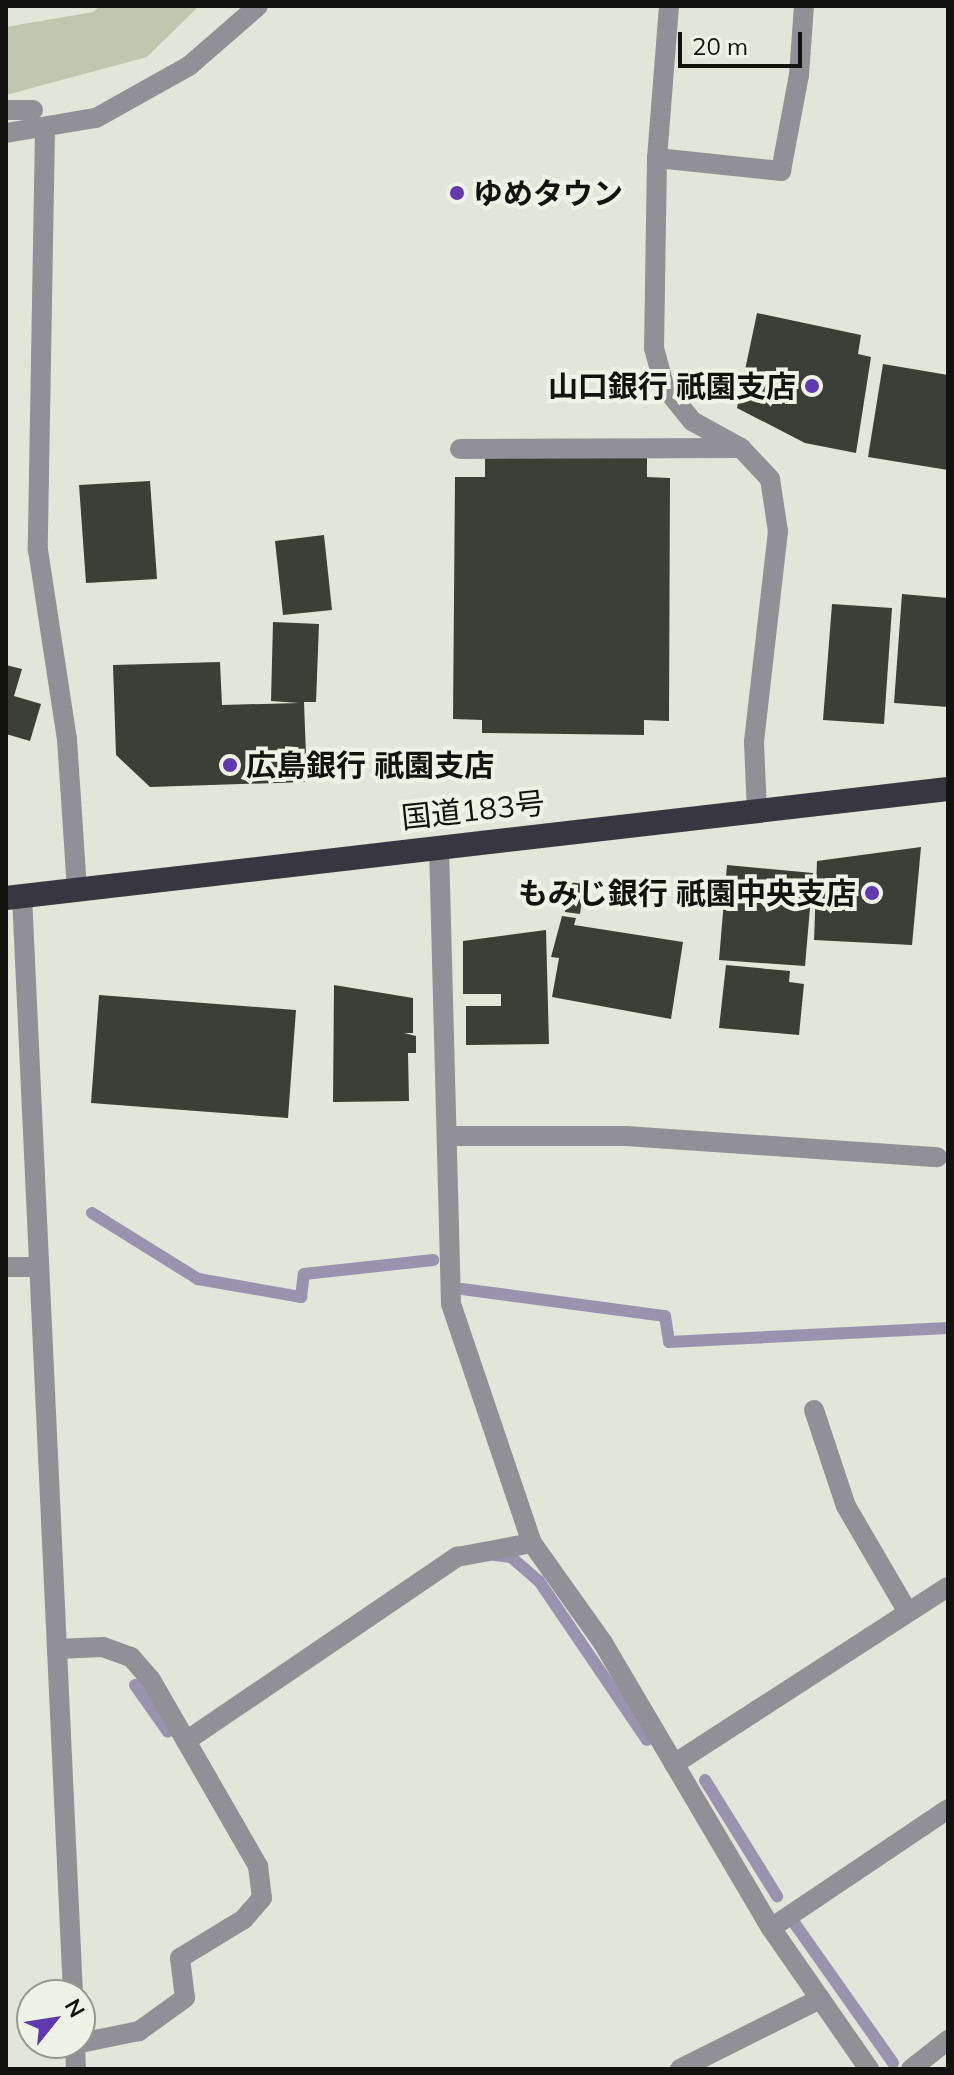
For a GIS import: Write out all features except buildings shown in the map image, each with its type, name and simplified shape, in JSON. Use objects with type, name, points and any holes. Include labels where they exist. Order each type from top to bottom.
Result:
[{"type":"highway","name":"国道183号","points":[[14,897],[948,789]]},
{"type":"street","points":[[6,133],[45,130],[96,118],[189,66],[258,6]]},
{"type":"street","points":[[669,6],[657,158],[654,348],[664,386],[692,421],[741,448],[770,479],[778,531],[754,743],[757,813]]},
{"type":"street","points":[[657,158],[781,171],[799,75],[804,6]]},
{"type":"street","points":[[6,110],[33,110]]},
{"type":"street","points":[[45,130],[38,550],[67,739],[77,890]]},
{"type":"street","points":[[460,449],[741,448]]},
{"type":"street","points":[[439,846],[451,1304],[532,1543],[603,1643],[771,1928],[869,2069]]},
{"type":"street","points":[[14,897],[39,1267],[72,1979]]},
{"type":"street","points":[[447,1136],[626,1136],[937,1157]]},
{"type":"street","points":[[6,1267],[39,1267]]},
{"type":"street","points":[[814,1410],[846,1506],[907,1611]]},
{"type":"street","points":[[186,1741],[457,1557],[532,1543]]},
{"type":"street","points":[[674,1764],[948,1587]]},
{"type":"street","points":[[57,1649],[103,1647],[131,1657],[151,1680],[258,1866],[262,1898],[244,1919],[180,1958],[185,1998],[139,2031],[96,2039]]},
{"type":"street","points":[[771,1928],[948,1809]]},
{"type":"street","points":[[680,2069],[820,1999]]},
{"type":"street","points":[[911,2069],[948,2040]]},
{"type":"green space","points":[[100,6],[199,6],[147,57],[6,95],[6,27],[93,12]]},
{"type":"waterway","points":[[92,1213],[198,1279],[301,1297],[304,1274],[433,1260]]},
{"type":"waterway","points":[[462,1289],[665,1316],[669,1342],[948,1328]]},
{"type":"waterway","points":[[495,1555],[511,1557],[539,1581],[647,1740]]},
{"type":"waterway","points":[[135,1685],[168,1732]]},
{"type":"waterway","points":[[705,1780],[777,1896]]},
{"type":"waterway","points":[[795,1924],[893,2063]]},
{"type":"place","name":"ゆめタウン","points":[[457,193]]},
{"type":"place","name":"山口銀行 祇園支店","points":[[812,386]]},
{"type":"place","name":"広島銀行 祇園支店","points":[[230,765]]},
{"type":"place","name":"もみじ銀行 祇園中央支店","points":[[872,893]]}]
